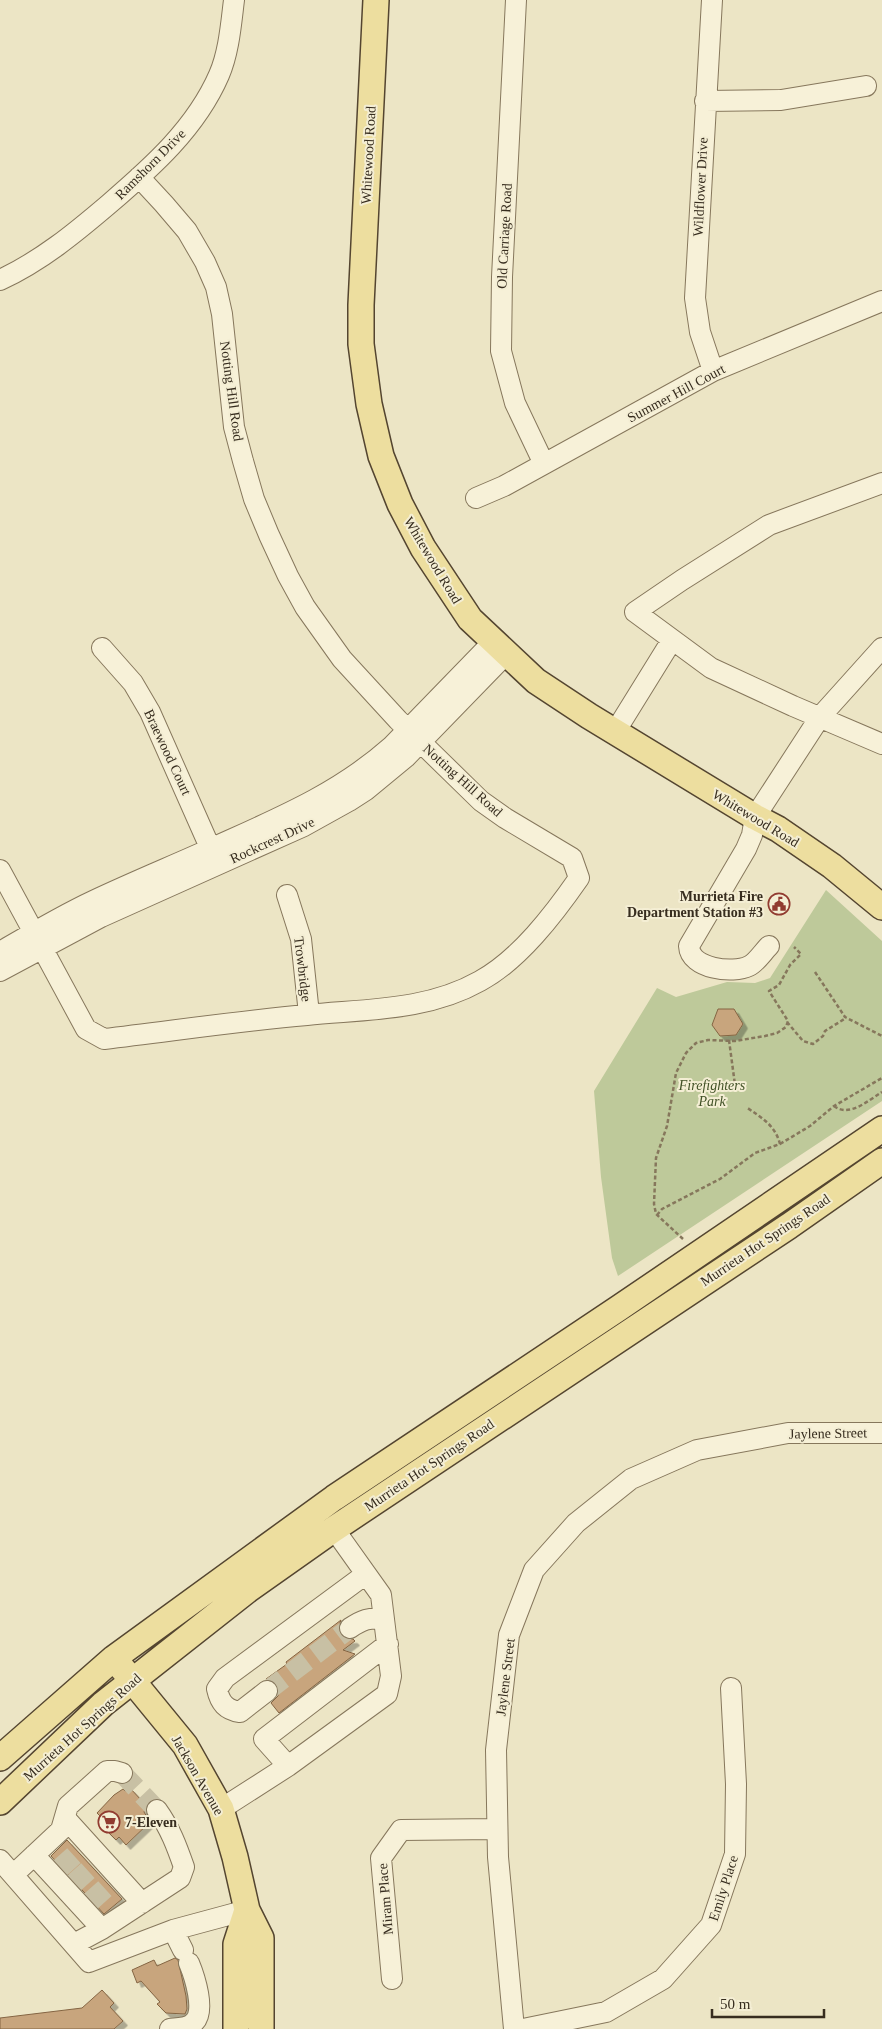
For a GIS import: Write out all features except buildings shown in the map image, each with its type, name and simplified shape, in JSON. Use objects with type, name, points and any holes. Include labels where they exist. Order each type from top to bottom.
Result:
[{"type":"main road","name":"Whitewood Road","points":[[376,0],[361,305],[361,344],[369,404],[381,456],[400,504],[423,548],[450,592],[470,619],[536,681],[615,732],[778,829],[832,866],[882,907]]},
{"type":"main road","name":"Murrieta Hot Springs Road","points":[[0,1758],[114,1658],[334,1498],[780,1200],[882,1129]]},
{"type":"main road","name":"Murrieta Hot Springs Road","points":[[0,1802],[103,1704],[249,1589],[334,1529],[789,1226],[882,1161]]},
{"type":"main road","points":[[334,1529],[331,1522],[333,1517],[346,1502],[434,1441],[440,1436],[444,1426]]},
{"type":"main road","name":"Jackson Avenue","points":[[114,1658],[185,1745],[221,1809],[236,1857],[247,1910],[261,1938],[261,2029]]},
{"type":"main road","name":"Jackson Avenue","points":[[236,2029],[236,1944],[247,1910]]},
{"type":"street","name":"Ramshorn Drive","points":[[0,280],[22,270],[55,248],[139,178],[179,138],[204,104],[220,73],[229,38],[234,0]]},
{"type":"street","name":"Old Carriage Road","points":[[516,0],[502,277],[501,351],[515,403],[544,464]]},
{"type":"street","name":"Wildflower Drive","points":[[712,0],[694,298],[700,332],[713,371]]},
{"type":"street","points":[[705,101],[780,100],[866,86]]},
{"type":"street","name":"Notting Hill Road","points":[[0,870],[86,1029],[104,1039],[309,1014],[390,1008],[426,1002],[457,992],[481,981],[505,964],[554,914],[579,878],[572,858],[505,818],[481,800],[415,736],[342,659],[305,607],[288,576],[254,499],[234,427],[222,314],[216,287],[205,262],[187,231],[139,178]]},
{"type":"street","name":"Summer Hill Court","points":[[476,498],[504,486],[713,371],[882,301]]},
{"type":"street","points":[[882,483],[769,526],[634,612],[711,668],[882,744]]},
{"type":"street","points":[[615,732],[672,640]]},
{"type":"street","name":"Braewood Court","points":[[102,648],[133,684],[150,712],[215,857]]},
{"type":"street","name":"Rockcrest Drive","points":[[0,971],[38,940],[95,900],[215,857],[282,817],[334,790],[376,759],[415,736],[500,648]]},
{"type":"street","points":[[769,946],[750,966],[730,970],[710,967],[694,959],[689,953],[689,946],[746,849],[752,835],[755,817],[820,718],[882,648]]},
{"type":"street","name":"Trowbridge","points":[[287,895],[301,939],[309,1014]]},
{"type":"street","name":"Rockcrest Drive","points":[[0,952],[38,940]]},
{"type":"street","name":"Jaylene Street","points":[[514,2029],[496,1829],[496,1750],[509,1636],[534,1570],[576,1523],[631,1479],[697,1450],[788,1433],[882,1433]]},
{"type":"street","points":[[221,1809],[288,1766],[388,1694],[391,1676],[381,1595],[334,1529]]},
{"type":"street","points":[[267,1692],[240,1712],[230,1711],[223,1705],[217,1689],[226,1678],[366,1574]]},
{"type":"street","points":[[350,1628],[364,1619],[372,1617],[384,1619]]},
{"type":"street","points":[[288,1766],[264,1739],[388,1644]]},
{"type":"street","name":"Emily Place","points":[[523,2029],[606,2012],[663,1979],[711,1925],[735,1854],[736,1784],[731,1688]]},
{"type":"street","points":[[13,1875],[61,1830],[68,1806],[100,1775],[107,1771],[122,1773]]},
{"type":"street","points":[[74,1944],[102,1929],[175,1882],[183,1872],[184,1867],[170,1829],[157,1810]]},
{"type":"street","points":[[65,1818],[83,1847],[113,1881],[142,1903]]},
{"type":"street","name":"Miram Place","points":[[392,1979],[381,1858],[401,1830],[496,1829]]},
{"type":"street","points":[[34,1855],[56,1872],[70,1887],[102,1929]]},
{"type":"street","points":[[0,1860],[89,1962],[173,1930],[247,1910]]},
{"type":"street","points":[[160,2029],[193,2024],[197,2019],[199,2002],[197,1986],[186,1956],[173,1930]]},
{"type":"path","points":[[794,947],[801,954],[790,965],[779,985],[769,991],[788,1022],[803,1041],[813,1044],[823,1036],[825,1031],[847,1018]]},
{"type":"path","points":[[815,972],[840,1011],[847,1018],[882,1036]]},
{"type":"path","points":[[683,1239],[657,1215],[654,1204],[656,1158],[667,1126],[676,1073],[686,1053],[696,1043],[708,1040],[735,1041],[777,1033],[786,1027],[788,1022]]},
{"type":"path","points":[[730,1040],[735,1085]]},
{"type":"path","points":[[657,1215],[662,1209],[720,1179],[755,1153],[780,1144],[810,1126],[834,1106],[882,1078]]},
{"type":"path","points":[[834,1106],[842,1110],[849,1110],[867,1102],[882,1092]]},
{"type":"path","points":[[746,1107],[769,1123],[774,1129],[780,1144]]},
{"type":"green space","name":"Firefighters Park","points":[[826,890],[882,941],[882,1101],[618,1276],[612,1258],[601,1177],[594,1091],[657,988],[676,997],[727,982],[755,983],[770,978]]},
{"type":"tunnel","points":[[267,1691],[350,1628]]},
{"type":"tunnel","points":[[122,1773],[157,1810]]},
{"type":"tunnel","points":[[59,1869],[78,1852]]},
{"type":"tunnel","points":[[73,1884],[92,1867]]},
{"type":"tunnel","points":[[90,1902],[109,1885]]},
{"type":"place","name":"Murrieta Fire Department Station #3","points":[[779,904]]},
{"type":"place","name":"7-Eleven","points":[[109,1822]]}]
